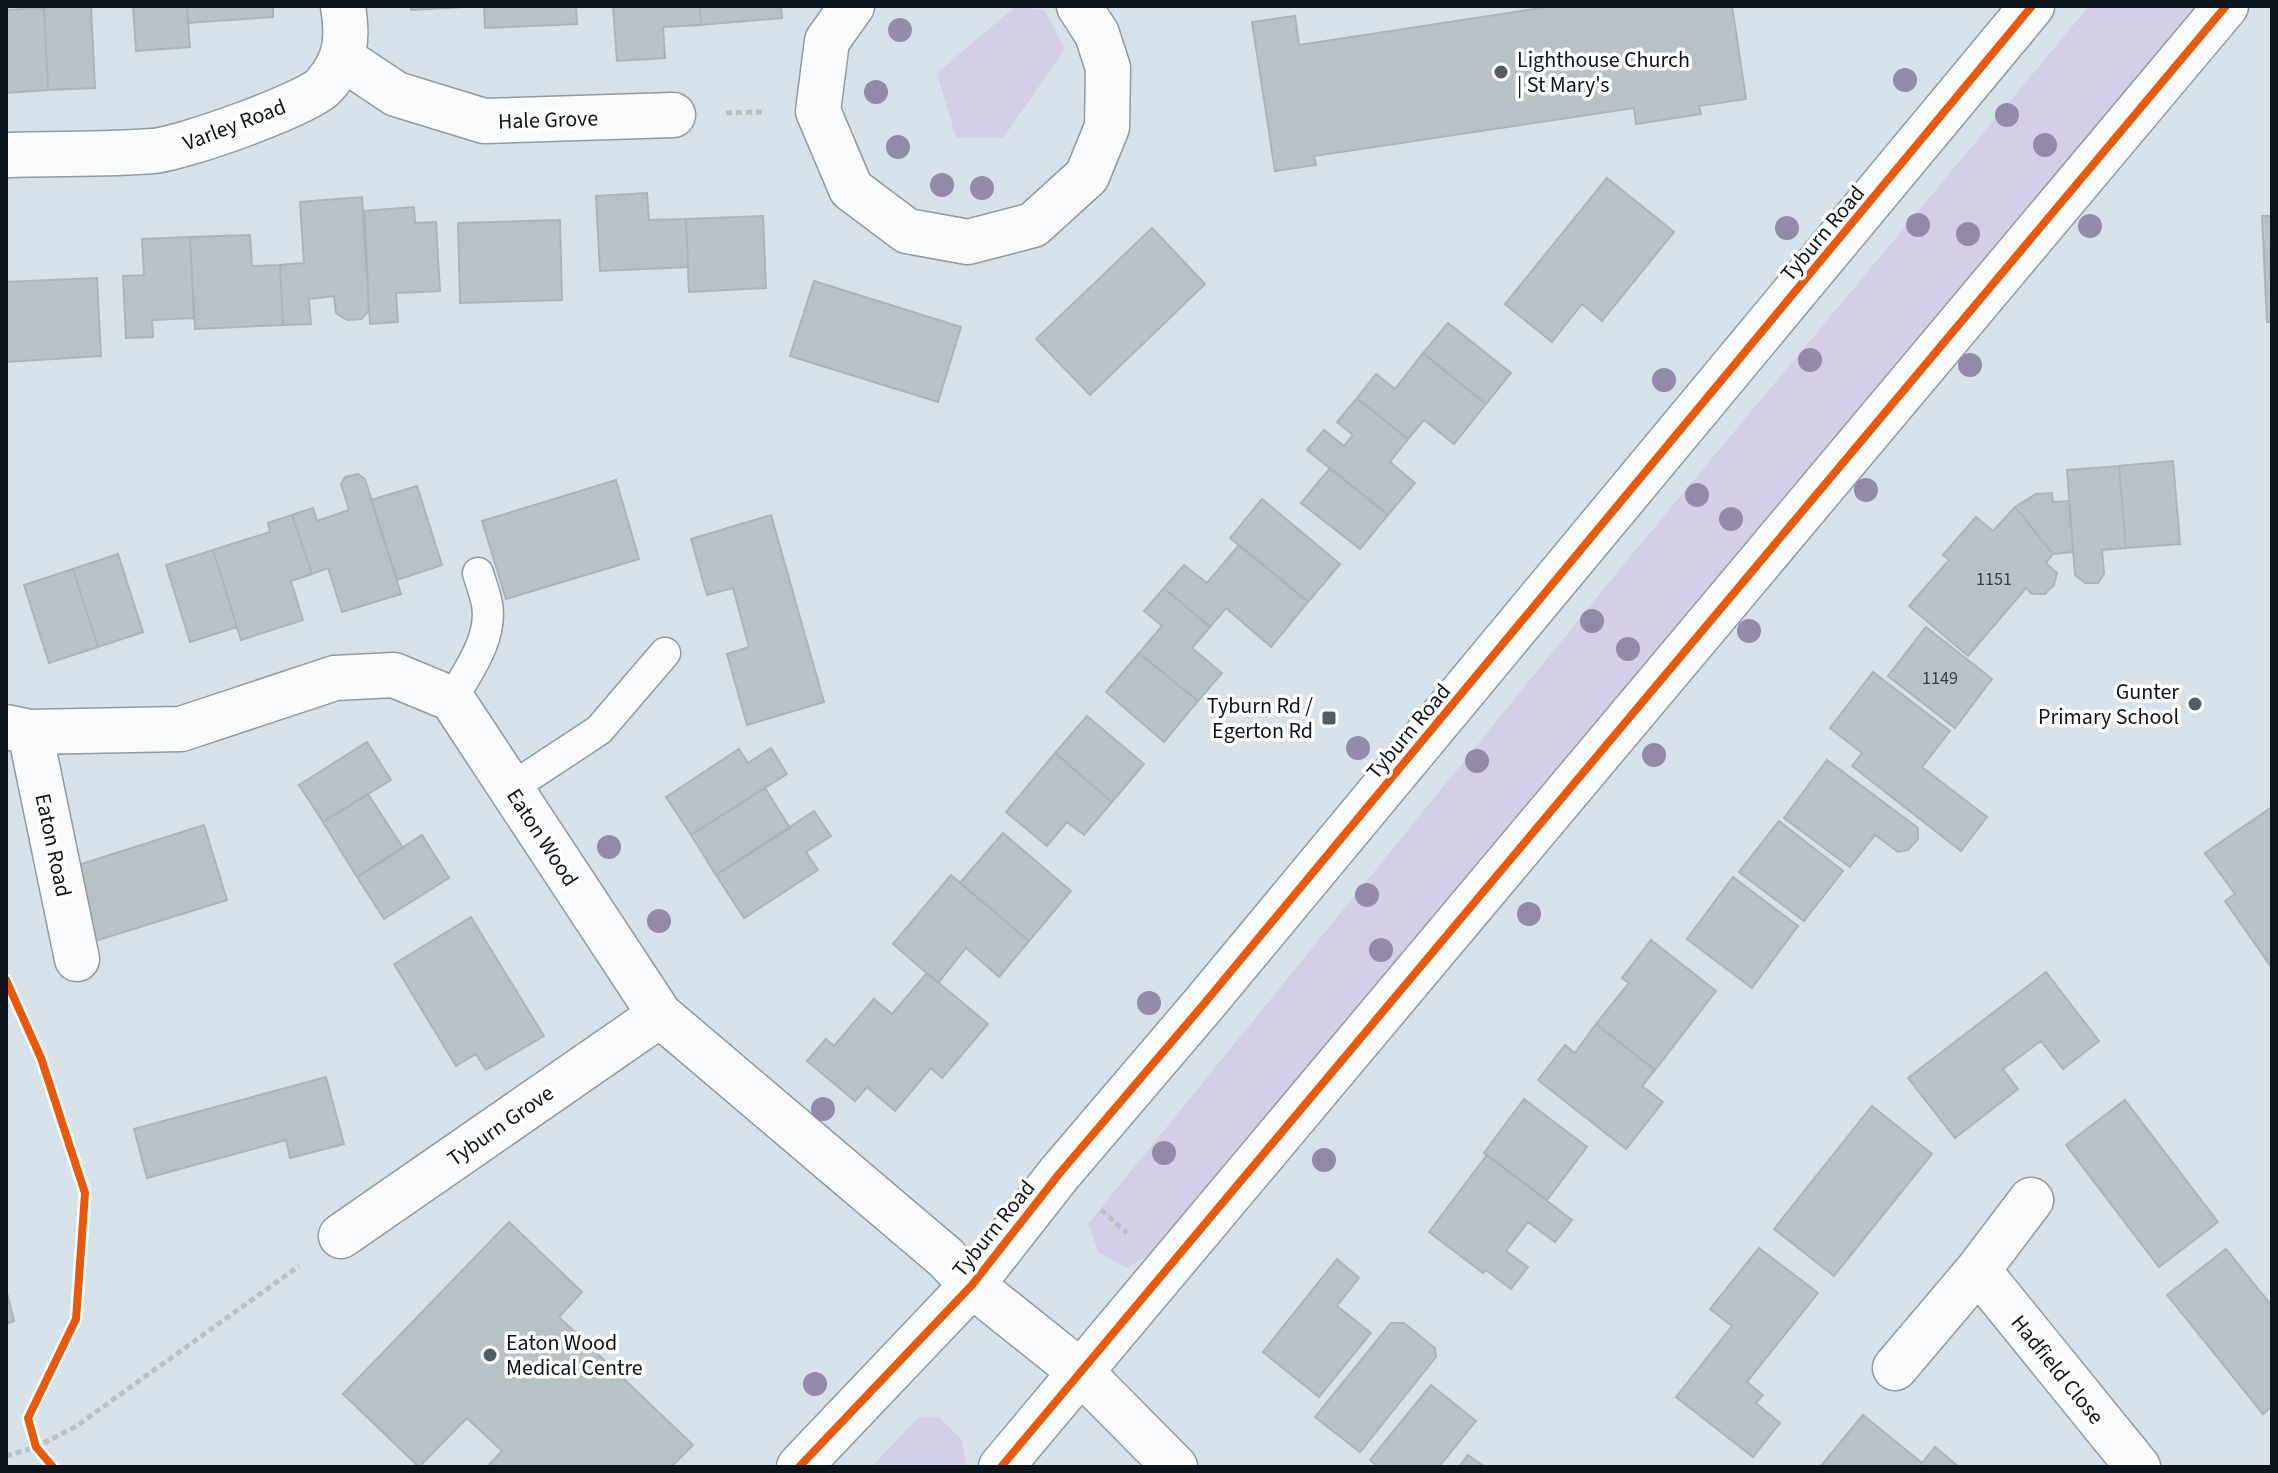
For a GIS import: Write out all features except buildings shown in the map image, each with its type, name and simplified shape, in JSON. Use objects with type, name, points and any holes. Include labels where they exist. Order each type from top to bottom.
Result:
[{"type":"main road","points":[[342,58],[348,35],[343,6]]},
{"type":"main road","points":[[852,6],[827,41],[818,111],[851,189],[907,231],[968,242],[1033,225],[1087,176],[1107,127],[1108,68],[1097,34],[1079,6]]},
{"type":"main road","points":[[1001,1467],[2226,6]]},
{"type":"main road","name":"Tyburn Road","points":[[799,1467],[972,1285],[1059,1174],[1233,969],[2027,8]]},
{"type":"main road","name":"Hale Grove","points":[[342,58],[396,94],[484,121],[673,115]]},
{"type":"main road","name":"Varley Road","points":[[6,155],[155,151],[196,142],[280,109],[323,88],[342,58]]},
{"type":"main road","points":[[18,729],[181,729],[335,678],[394,675],[452,699]]},
{"type":"main road","name":"Eaton Wood","points":[[452,699],[660,1015],[945,1257],[972,1285],[1082,1373],[1175,1467]]},
{"type":"main road","name":"Eaton Road","points":[[18,729],[77,959]]},
{"type":"main road","name":"Tyburn Grove","points":[[341,1236],[660,1015]]},
{"type":"main road","points":[[1895,1368],[1978,1270],[2031,1200]]},
{"type":"main road","name":"Hadfield Close","points":[[1978,1270],[2138,1467]]},
{"type":"lane","points":[[452,699],[479,651],[487,622],[487,605],[478,573]]},
{"type":"lane","points":[[511,788],[599,730],[665,653]]},
{"type":"path","points":[[673,115],[818,111]]},
{"type":"path","points":[[1059,1174],[1169,1269]]},
{"type":"path","points":[[6,1456],[36,1447],[75,1427],[341,1236]]},
{"type":"path","points":[[32,1432],[36,1447],[44,1457]]},
{"type":"shaded area","points":[[1016,6],[1044,10],[1065,49],[1003,138],[956,138],[937,73]]},
{"type":"shaded area","points":[[2089,6],[2196,6],[1175,1227],[1147,1256],[1126,1268],[1099,1253],[1088,1224],[1629,558]]},
{"type":"shaded area","points":[[939,1417],[962,1440],[966,1467],[871,1467],[918,1418]]},
{"type":"cycle path","points":[[799,1467],[972,1285],[1059,1174],[1203,1005],[2032,6]]},
{"type":"cycle path","points":[[1001,1467],[2226,6]]},
{"type":"cycle path","points":[[6,980],[41,1058],[85,1193],[76,1319],[28,1418],[36,1447],[53,1467]]},
{"type":"place","name":"Lighthouse Church | St Mary's","points":[[1501,72]]},
{"type":"place","name":"Gunter Primary School","points":[[2195,704]]},
{"type":"place","name":"Tyburn Rd / Egerton Rd","points":[[1329,718]]},
{"type":"place","name":"Eaton Wood Medical Centre","points":[[490,1355]]}]
